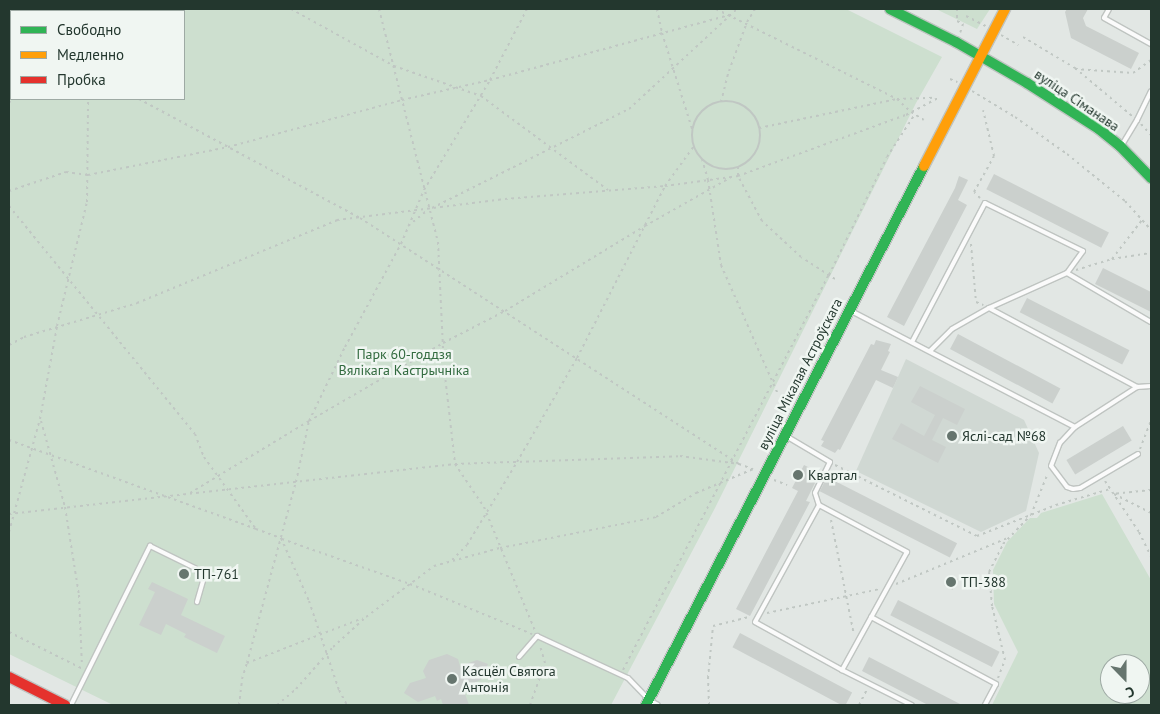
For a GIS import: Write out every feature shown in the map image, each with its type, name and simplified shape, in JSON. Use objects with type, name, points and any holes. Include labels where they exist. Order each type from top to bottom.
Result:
[{"type":"main road","name":"вуліца Сіманава","points":[[890,9],[956,42],[1083,119],[1120,146],[1151,178]]},
{"type":"main road","points":[[980,56],[1004,9]]},
{"type":"main road","name":"вуліца Мікалая Астроўскага","points":[[651,703],[784,435],[980,56]]},
{"type":"main road","points":[[9,677],[65,705]]},
{"type":"lane","points":[[1109,9],[1104,18],[1151,44]]},
{"type":"lane","points":[[1120,146],[1137,120],[1151,91]]},
{"type":"lane","points":[[912,342],[985,203],[1083,250],[1067,273],[989,308],[952,329],[930,352]]},
{"type":"lane","points":[[1067,273],[1151,322]]},
{"type":"lane","points":[[989,308],[1137,387]]},
{"type":"lane","points":[[849,310],[1075,427]]},
{"type":"lane","points":[[1138,454],[1080,488],[1073,489],[1067,487],[1051,466],[1060,443],[1075,427],[1137,387],[1151,386]]},
{"type":"lane","points":[[784,435],[830,462],[815,493],[819,506],[755,622],[842,670],[912,705]]},
{"type":"lane","points":[[819,506],[906,552],[889,587],[842,670]]},
{"type":"lane","points":[[72,705],[85,670],[118,614],[150,546],[195,568],[203,581],[196,602]]},
{"type":"lane","points":[[871,617],[996,684],[985,705]]},
{"type":"lane","points":[[519,657],[537,636],[628,678],[651,703]]},
{"type":"path","points":[[291,9],[394,66],[481,96],[609,191]]},
{"type":"path","points":[[379,9],[438,242],[443,343],[455,464],[486,512],[527,618],[537,636],[545,663],[530,705]]},
{"type":"path","points":[[240,705],[242,679],[296,482],[309,421],[345,347],[401,244],[424,190],[481,96],[527,9]]},
{"type":"path","points":[[657,9],[662,33],[693,132],[694,146],[702,158],[708,180],[722,265],[777,392]]},
{"type":"path","points":[[716,9],[747,22],[897,99],[911,112],[924,120]]},
{"type":"path","points":[[408,226],[429,210],[629,109],[673,66],[738,9]]},
{"type":"path","points":[[721,102],[729,71],[747,22],[755,9]]},
{"type":"path","points":[[956,42],[963,24],[957,21],[957,9]]},
{"type":"path","points":[[9,191],[66,172],[88,174],[228,147],[402,100],[490,80],[730,15]]},
{"type":"path","points":[[1023,37],[1074,68],[1137,120],[1151,135]]},
{"type":"path","points":[[1074,68],[1133,73],[1151,60]]},
{"type":"path","points":[[950,79],[1015,117],[1067,154],[1124,201],[1151,230]]},
{"type":"path","points":[[9,345],[24,337],[57,326],[137,303],[337,220],[429,210],[504,199],[665,186],[738,176],[911,112],[938,98],[897,99],[759,128]]},
{"type":"path","points":[[9,532],[40,419],[57,326],[88,202],[88,100]]},
{"type":"path","points":[[141,100],[360,218],[739,464],[753,470],[696,494],[656,517],[500,548],[434,566],[366,617],[327,654],[296,689],[277,705]]},
{"type":"path","points":[[693,132],[701,112],[721,102],[735,102],[748,109],[759,128],[757,148],[749,159],[738,166],[719,168],[702,158]]},
{"type":"path","points":[[982,110],[994,156],[974,192],[985,203]]},
{"type":"path","points":[[621,674],[718,484],[733,460],[829,275],[887,157],[915,114]]},
{"type":"path","points":[[450,561],[467,545],[517,462],[577,358],[665,186],[694,146]]},
{"type":"path","points":[[738,166],[738,176],[762,222],[801,257],[835,279]]},
{"type":"path","points":[[189,494],[309,421],[443,343],[505,311],[645,226],[732,177]]},
{"type":"path","points":[[9,206],[195,434],[204,457],[256,529]]},
{"type":"path","points":[[1112,259],[1142,220]]},
{"type":"path","points":[[970,230],[976,302],[989,308]]},
{"type":"path","points":[[1067,273],[1112,259],[1151,253]]},
{"type":"path","points":[[40,419],[64,507],[79,595],[85,670]]},
{"type":"path","points":[[1138,454],[1151,421]]},
{"type":"path","points":[[9,440],[410,584],[537,636]]},
{"type":"path","points":[[9,514],[455,464],[680,456],[739,464]]},
{"type":"path","points":[[830,462],[977,536],[1056,505],[1110,489]]},
{"type":"path","points":[[996,684],[1005,660],[992,606],[990,572],[1003,544],[1031,515],[1051,466]]},
{"type":"path","points":[[1101,475],[1139,532],[1151,557]]},
{"type":"path","points":[[769,478],[787,485]]},
{"type":"path","points":[[1114,494],[1151,490]]},
{"type":"path","points":[[1114,494],[1151,513]]},
{"type":"path","points":[[830,511],[856,645]]},
{"type":"path","points":[[709,705],[708,678],[713,626],[889,587],[1010,537]]},
{"type":"path","points":[[281,538],[309,601],[339,690],[348,705]]},
{"type":"path","points":[[247,663],[366,617]]},
{"type":"path","points":[[9,632],[85,670]]},
{"type":"path","points":[[859,705],[870,684]]},
{"type":"shaded area","name":"Яслі-сад №68","points":[[906,359],[1024,420],[1039,453],[1026,511],[981,532],[856,471]]},
{"type":"green space","name":"Парк 60-годдзя Вялікага Кастрычніка","points":[[9,9],[846,9],[942,57],[916,103],[715,508],[611,705],[113,705],[9,654]]},
{"type":"green space","points":[[936,9],[990,9],[977,29]]},
{"type":"green space","points":[[1102,494],[1151,580],[1151,705],[992,705],[1018,652],[994,604],[993,570],[1007,542],[1030,518],[1037,518],[1041,513]]},
{"type":"building","points":[[1067,9],[1088,9],[1083,18],[1086,26],[1139,53],[1131,69],[1071,38],[1065,12]]},
{"type":"building","points":[[994,174],[1109,233],[1101,248],[986,189]]},
{"type":"building","points":[[959,176],[968,180],[958,200],[967,205],[904,326],[887,317],[955,188]]},
{"type":"building","points":[[1103,268],[1151,292],[1151,312],[1095,284]]},
{"type":"building","points":[[1027,298],[1129,350],[1122,364],[1020,312]]},
{"type":"building","points":[[958,334],[1060,388],[1052,403],[950,349]]},
{"type":"building","points":[[876,340],[891,344],[888,351],[890,352],[881,370],[898,377],[893,388],[876,380],[840,450],[838,449],[835,453],[821,446],[824,441],[821,440],[871,344],[874,345]]},
{"type":"building","points":[[920,386],[965,409],[957,425],[943,418],[932,440],[946,447],[938,463],[892,439],[901,423],[924,436],[935,415],[911,402]]},
{"type":"building","points":[[1123,426],[1132,441],[1075,475],[1066,460]]},
{"type":"building","points":[[804,465],[820,473],[806,501],[810,502],[750,616],[736,609],[798,491],[792,488]]},
{"type":"building","points":[[827,477],[957,543],[950,558],[820,491]]},
{"type":"building","name":"ТП-761","points":[[181,567],[191,571],[187,580],[177,576]]},
{"type":"building","name":"ТП-388","points":[[950,575],[958,579],[953,590],[945,586]]},
{"type":"building","points":[[152,582],[188,599],[181,615],[225,636],[217,653],[184,637],[186,634],[166,624],[161,635],[139,625],[155,592],[148,589]]},
{"type":"building","points":[[898,600],[1000,652],[992,667],[890,615]]},
{"type":"building","points":[[740,633],[852,693],[846,705],[841,705],[732,647]]},
{"type":"building","name":"Касцёл Святога Антонія","points":[[447,654],[458,659],[460,666],[477,660],[488,664],[481,680],[466,686],[468,690],[464,691],[469,705],[443,705],[441,699],[437,701],[435,696],[418,702],[404,693],[410,683],[426,678],[423,671],[429,660]]},
{"type":"building","points":[[869,657],[962,705],[928,705],[862,671]]},
{"type":"traffic: fast","points":[[890,9],[956,42],[1027,83],[1099,129],[1120,146],[1151,178]]},
{"type":"traffic: fast","points":[[646,705],[924,166]]},
{"type":"traffic: slow","points":[[924,166],[1005,9]]},
{"type":"traffic: jam","points":[[9,677],[65,705]]},
{"type":"place","name":"Яслі-сад №68","points":[[952,436]]},
{"type":"place","name":"Квартал","points":[[798,475]]},
{"type":"place","name":"ТП-761","points":[[184,574]]},
{"type":"place","name":"ТП-388","points":[[951,582]]},
{"type":"place","name":"Касцёл Святога Антонія","points":[[452,679]]}]
